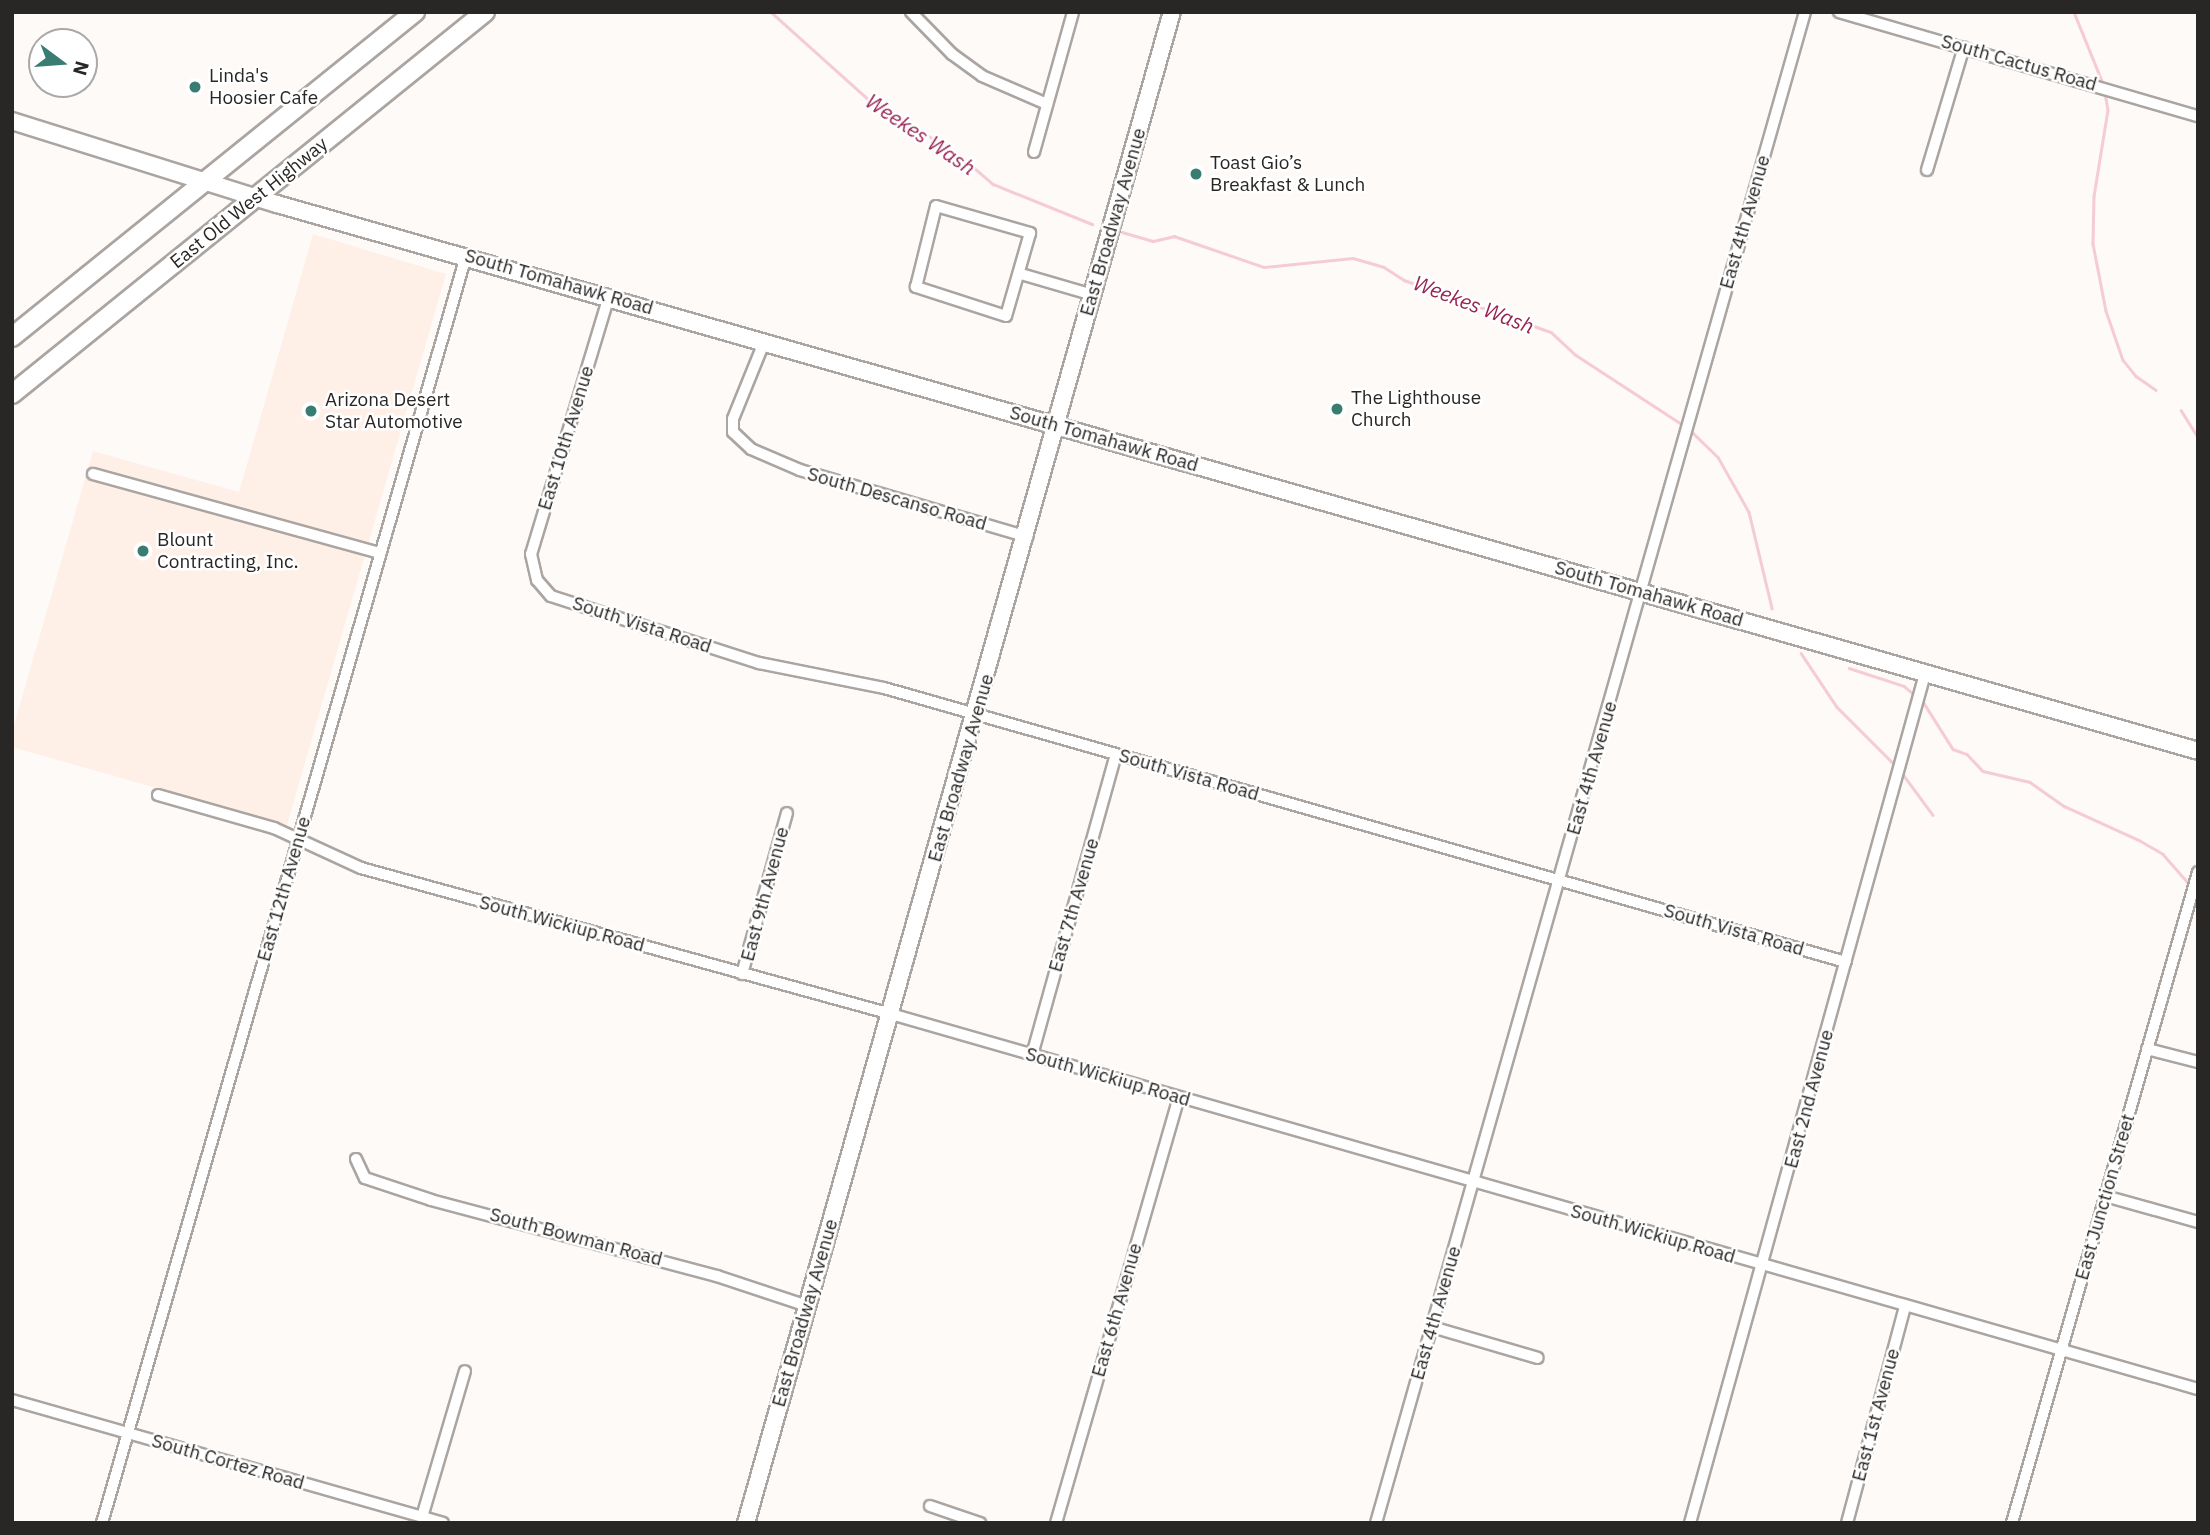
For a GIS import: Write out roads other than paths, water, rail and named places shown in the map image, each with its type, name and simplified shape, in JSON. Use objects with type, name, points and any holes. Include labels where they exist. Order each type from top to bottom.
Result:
[{"type":"main road","points":[[12,337],[415,12]]},
{"type":"main road","name":"East Old West Highway","points":[[12,394],[485,12]]},
{"type":"main road","name":"East Broadway Avenue","points":[[746,1523],[1027,537],[1055,426],[1172,12]]},
{"type":"main road","name":"South Tomahawk Road","points":[[12,121],[256,197],[765,340],[1055,426],[2198,751]]},
{"type":"street","points":[[911,12],[952,54],[982,76],[1047,104]]},
{"type":"street","points":[[1034,152],[1073,12]]},
{"type":"street","name":"East 4th Avenue","points":[[1376,1523],[1805,12]]},
{"type":"street","name":"South Cactus Road","points":[[1839,12],[2198,116]]},
{"type":"street","points":[[1927,170],[1964,47]]},
{"type":"street","points":[[936,206],[1030,233],[1021,274],[1006,316],[916,287],[936,206]]},
{"type":"street","name":"East 12th Avenue","points":[[102,1523],[466,256]]},
{"type":"street","points":[[1021,274],[1093,295]]},
{"type":"street","name":"East 10th Avenue","points":[[537,580],[531,554],[609,296]]},
{"type":"street","name":"South Descanso Road","points":[[765,340],[743,392],[733,432],[767,459],[1027,537]]},
{"type":"street","points":[[93,474],[380,553]]},
{"type":"street","name":"South Vista Road","points":[[537,580],[551,596],[758,663],[884,688],[1846,962]]},
{"type":"street","name":"East 2nd Avenue","points":[[1690,1523],[1925,674]]},
{"type":"street","name":"East 7th Avenue","points":[[1032,1055],[1116,755]]},
{"type":"street","name":"South Wickiup Road","points":[[158,795],[298,839],[361,869],[891,1014],[2198,1389]]},
{"type":"street","name":"East 9th Avenue","points":[[742,974],[787,813]]},
{"type":"street","name":"East Junction Street","points":[[2012,1523],[2198,872]]},
{"type":"street","points":[[2147,1049],[2198,1062]]},
{"type":"street","name":"East 6th Avenue","points":[[1056,1523],[1179,1097]]},
{"type":"street","name":"South Bowman Road","points":[[356,1159],[365,1178],[431,1200],[718,1276],[807,1306]]},
{"type":"street","points":[[2105,1196],[2198,1222]]},
{"type":"street","name":"East 1st Avenue","points":[[1847,1523],[1905,1306]]},
{"type":"street","points":[[1432,1327],[1538,1358]]},
{"type":"street","points":[[427,1520],[465,1371]]},
{"type":"street","name":"South Cortez Road","points":[[12,1400],[443,1523]]},
{"type":"street","points":[[930,1506],[980,1523]]},
{"type":"waterway","name":"Weekes Wash","points":[[771,12],[869,100],[957,153],[993,184],[1092,224]]},
{"type":"waterway","points":[[2074,12],[2104,86]]},
{"type":"waterway","points":[[2105,93],[2108,110],[2094,196],[2093,244],[2106,311],[2123,360],[2136,376],[2156,390]]},
{"type":"waterway","name":"Weekes Wash","points":[[1122,232],[1153,241],[1174,236],[1264,267],[1353,258],[1384,267],[1404,280],[1551,332],[1576,355],[1683,425]]},
{"type":"waterway","points":[[2181,410],[2198,437]]},
{"type":"waterway","name":"Weekes Wash","points":[[1691,431],[1718,457],[1749,512],[1772,608]]},
{"type":"waterway","points":[[1801,653],[1837,707],[1895,765]]},
{"type":"waterway","name":"Weekes Wash","points":[[1849,668],[1904,686],[1916,696]]},
{"type":"waterway","name":"Weekes Wash","points":[[1922,700],[1953,749],[1967,754],[1983,771],[2030,782],[2064,806],[2139,840],[2163,854],[2191,886]]},
{"type":"waterway","points":[[1902,773],[1933,815]]},
{"type":"place","name":"Linda's Hoosier Cafe","points":[[195,87]]},
{"type":"place","name":"Toast Gio’s Breakfast & Lunch","points":[[1196,174]]},
{"type":"place","name":"The Lighthouse Church","points":[[1337,409]]},
{"type":"place","name":"Arizona Desert Star Automotive","points":[[311,411]]},
{"type":"place","name":"Blount Contracting, Inc.","points":[[143,551]]}]
